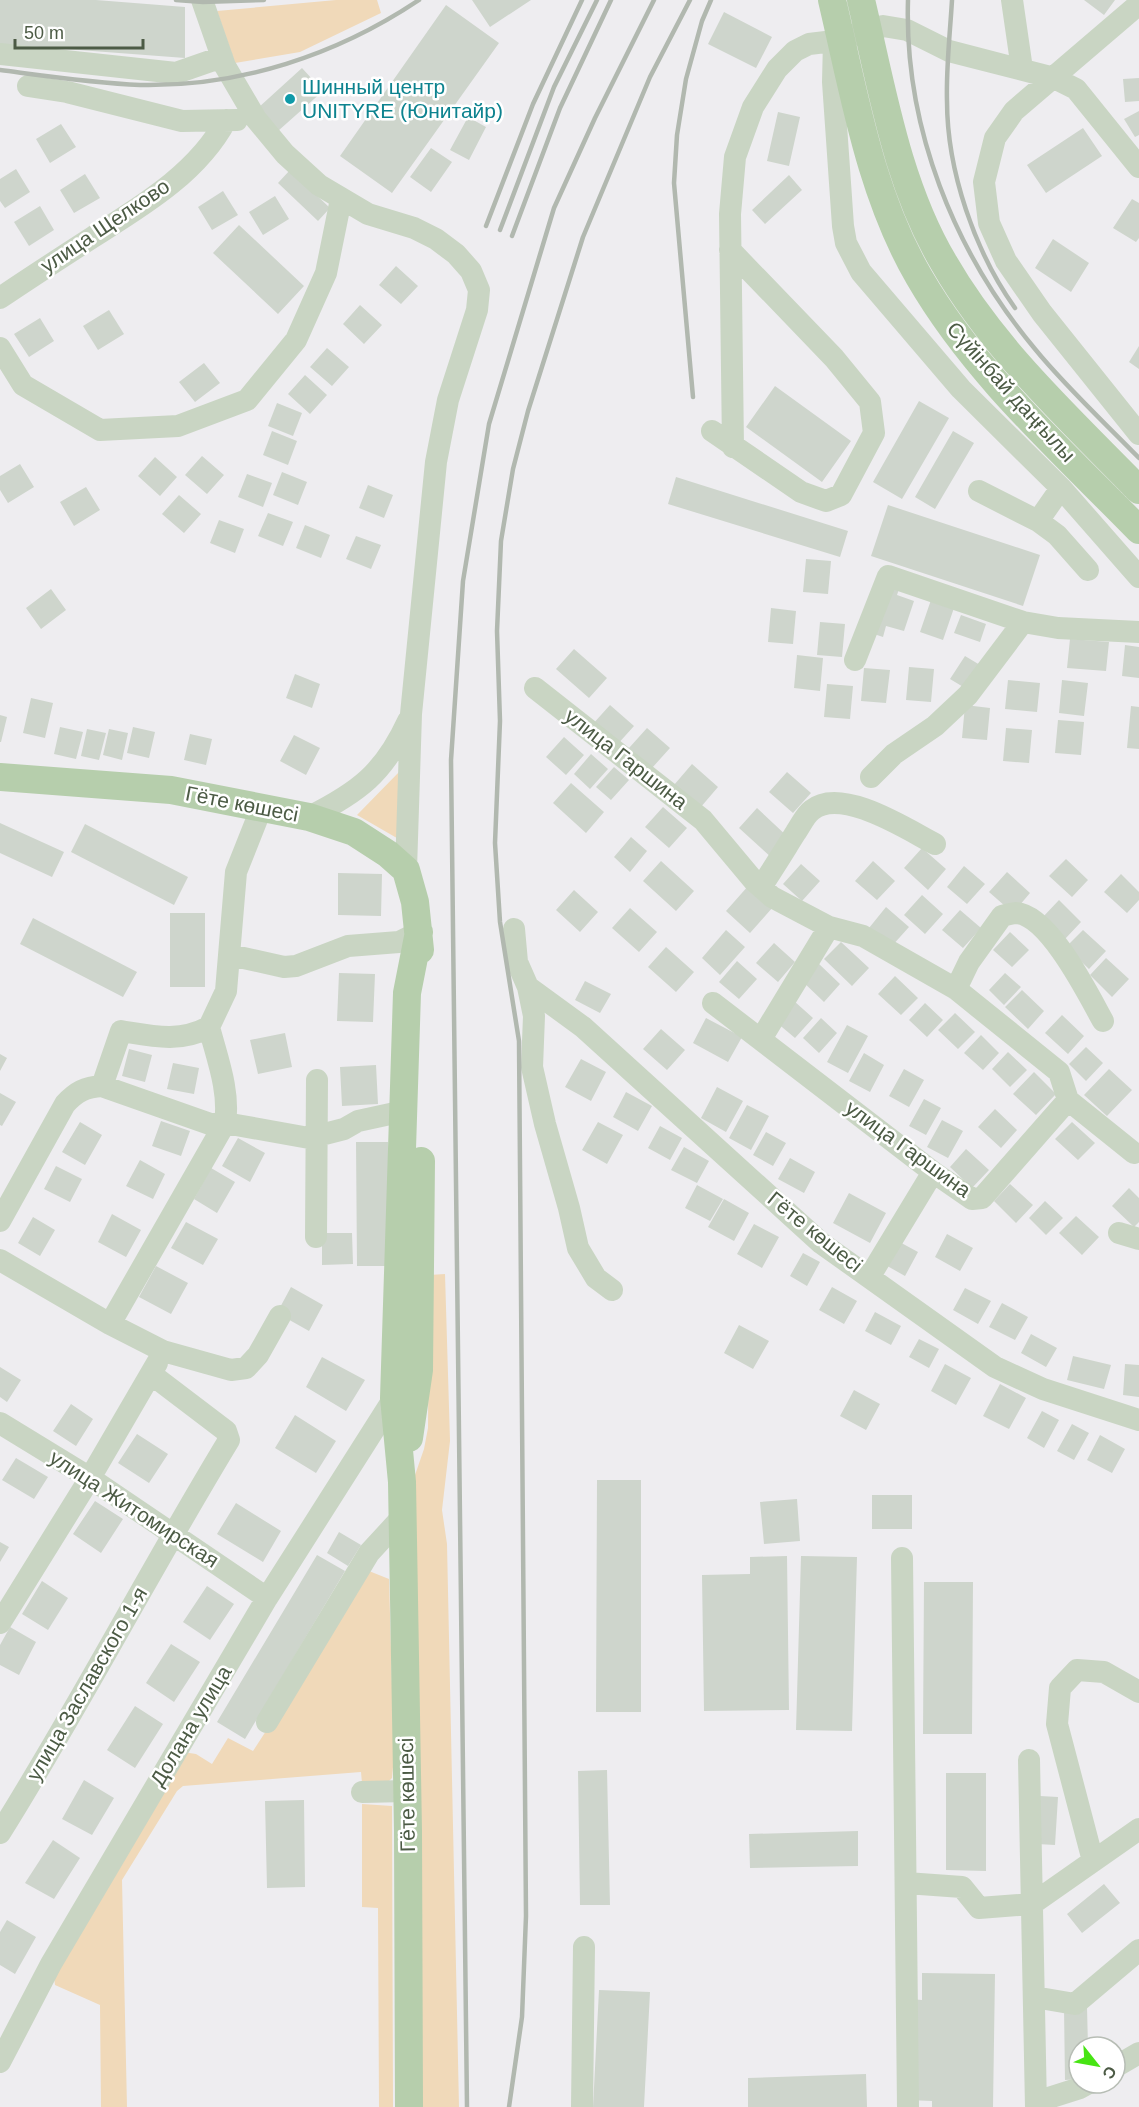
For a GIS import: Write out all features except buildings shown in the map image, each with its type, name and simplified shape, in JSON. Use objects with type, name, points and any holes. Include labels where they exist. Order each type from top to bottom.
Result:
[{"type":"main road","name":"Сүйінбай даңғылы","points":[[832,0],[876,178],[918,275],[949,324],[985,369],[1024,413],[1139,530]]},
{"type":"main road","name":"Сүйінбай даңғылы","points":[[861,0],[903,170],[942,261],[972,308],[1006,351],[1139,490]]},
{"type":"main road","name":"Гёте көшесі","points":[[0,777],[171,790],[309,817],[354,832],[388,854],[406,870],[415,902],[423,994],[419,1370],[402,1482]]},
{"type":"main road","name":"Гёте көшесі","points":[[409,2107],[403,1516],[394,1398],[407,993],[419,932]]},
{"type":"street","points":[[202,0],[225,66],[256,119],[285,154],[319,185],[341,199],[368,214],[414,228],[436,239],[456,254],[471,272],[479,290],[477,310],[448,400],[436,462],[411,714],[406,870]]},
{"type":"street","points":[[1012,0],[1022,69]]},
{"type":"street","points":[[1139,4],[1014,111],[995,138],[984,182],[989,223],[1006,261],[1042,313],[1139,434]]},
{"type":"street","points":[[733,447],[730,214],[735,157],[753,107],[777,69],[795,51],[809,44],[834,41],[884,26],[907,30],[949,51],[1054,78],[1076,89],[1139,167]]},
{"type":"street","points":[[834,41],[833,82],[841,205],[846,243],[852,258],[861,272],[961,388],[1062,488],[1139,577]]},
{"type":"street","points":[[0,54],[176,73],[222,57]]},
{"type":"street","points":[[28,86],[67,92],[182,121],[256,119]]},
{"type":"street","name":"улица Щелково","points":[[0,298],[151,200],[193,164],[220,131],[226,120]]},
{"type":"street","points":[[0,348],[23,386],[100,430],[178,426],[247,400],[296,340],[326,273],[341,199]]},
{"type":"street","points":[[712,431],[801,492],[826,501],[841,495],[874,433],[870,402],[834,358],[730,250]]},
{"type":"street","points":[[1038,521],[1062,488]]},
{"type":"street","points":[[979,491],[1038,521],[1057,535],[1088,570]]},
{"type":"street","points":[[855,660],[888,576],[1023,622],[1058,628],[1139,632]]},
{"type":"street","points":[[871,777],[894,754],[935,726],[968,695],[1023,622]]},
{"type":"street","name":"улица Гаршина","points":[[535,688],[703,820],[772,897],[829,927],[863,936],[956,989],[1059,1072],[1068,1100],[982,1198],[972,1199],[933,1172],[713,1003]]},
{"type":"street","points":[[309,817],[345,798],[378,770],[397,745],[411,714]]},
{"type":"street","points":[[761,887],[812,809],[826,803],[843,802],[882,816],[935,844]]},
{"type":"street","points":[[102,1086],[121,1032],[178,1038],[195,1035],[209,1027],[226,991],[236,872],[261,809]]},
{"type":"street","points":[[956,989],[969,962],[1002,916],[1017,913],[1033,919],[1062,949],[1103,1021]]},
{"type":"street","points":[[761,1039],[829,927]]},
{"type":"street","points":[[514,929],[517,962],[528,987],[534,1016],[532,1067],[578,1248],[596,1278],[612,1290]]},
{"type":"street","points":[[230,955],[284,967],[296,966],[348,946],[399,942],[419,932]]},
{"type":"street","name":"Гёте көшесі","points":[[528,987],[583,1027],[821,1243],[995,1367],[1043,1389],[1139,1420]]},
{"type":"street","points":[[110,1324],[225,1123],[227,1107],[225,1088],[209,1027]]},
{"type":"street","points":[[316,1237],[317,1080]]},
{"type":"street","points":[[0,1221],[65,1104],[74,1095],[88,1087],[102,1086],[210,1124],[225,1123],[309,1138],[344,1129],[358,1121],[404,1111]]},
{"type":"street","points":[[1068,1100],[1134,1153]]},
{"type":"street","points":[[870,1276],[933,1172]]},
{"type":"street","points":[[0,1260],[110,1324],[163,1351],[231,1370],[246,1368],[258,1355],[280,1316]]},
{"type":"street","points":[[2,1616],[90,1478],[163,1351]]},
{"type":"street","name":"улица Заславского 1-я","points":[[0,1833],[27,1790],[229,1437],[226,1431],[151,1374]]},
{"type":"street","name":"Долана улица","points":[[0,2062],[51,1964],[267,1598],[394,1398]]},
{"type":"street","name":"улица Житомирская","points":[[0,1424],[90,1478],[267,1598]]},
{"type":"street","points":[[267,1722],[369,1553],[403,1516]]},
{"type":"street","points":[[902,1558],[908,2107]]},
{"type":"street","points":[[1093,1861],[1057,1724],[1060,1688],[1077,1670],[1104,1672],[1139,1692]]},
{"type":"street","points":[[1029,1760],[1036,2104],[1067,2093]]},
{"type":"street","points":[[362,1792],[407,1791]]},
{"type":"street","points":[[906,1882],[962,1887],[979,1908],[1032,1904],[1139,1828]]},
{"type":"street","points":[[582,2107],[584,1947]]},
{"type":"street","points":[[1034,1997],[1075,2004],[1139,1950]]},
{"type":"shaded area","points":[[336,0],[377,0],[381,13],[300,52],[235,63],[217,11]]},
{"type":"shaded area","points":[[400,771],[402,841],[357,815]]},
{"type":"shaded area","points":[[445,1274],[450,1441],[442,1510],[447,1544],[459,2107],[415,2107],[415,1475],[428,1428],[429,1275]]},
{"type":"shaded area","points":[[364,1569],[389,1579],[394,1756],[392,1778],[389,1781],[362,1783],[361,1772],[183,1786],[177,1791],[122,1880],[127,2107],[101,2107],[100,2005],[55,1985],[51,1954],[183,1752],[196,1754],[212,1764],[228,1738],[253,1751],[301,1677]]},
{"type":"shaded area","points":[[362,1804],[392,1806],[393,2107],[379,2107],[378,1908],[362,1907]]},
{"type":"railway","points":[[176,0],[203,2],[264,0]]},
{"type":"railway","points":[[0,70],[140,85],[214,80],[286,64],[321,52],[388,20],[419,0]]},
{"type":"railway","points":[[486,226],[533,104],[582,0]]},
{"type":"railway","points":[[500,230],[554,87],[597,0]]},
{"type":"railway","points":[[512,236],[560,108],[611,0]]},
{"type":"railway","points":[[467,2107],[451,760],[463,581],[489,424],[554,208],[595,118],[654,0]]},
{"type":"railway","points":[[509,2107],[522,2017],[526,1916],[519,1041],[500,922],[495,843],[500,721],[497,631],[501,541],[513,469],[528,411],[583,237],[650,77],[690,0]]},
{"type":"railway","points":[[693,397],[674,183],[677,135],[686,79],[702,21],[711,0]]},
{"type":"railway","points":[[908,0],[909,47],[915,94],[925,141],[958,229],[980,271],[1006,311],[1035,349],[1072,391],[1139,458]]},
{"type":"railway","points":[[952,0],[947,89],[948,128],[952,155],[966,210],[976,236],[987,262],[1015,308]]},
{"type":"place","name":"Шинный центр UNITYRE (Юнитайр)","points":[[290,99]]}]
